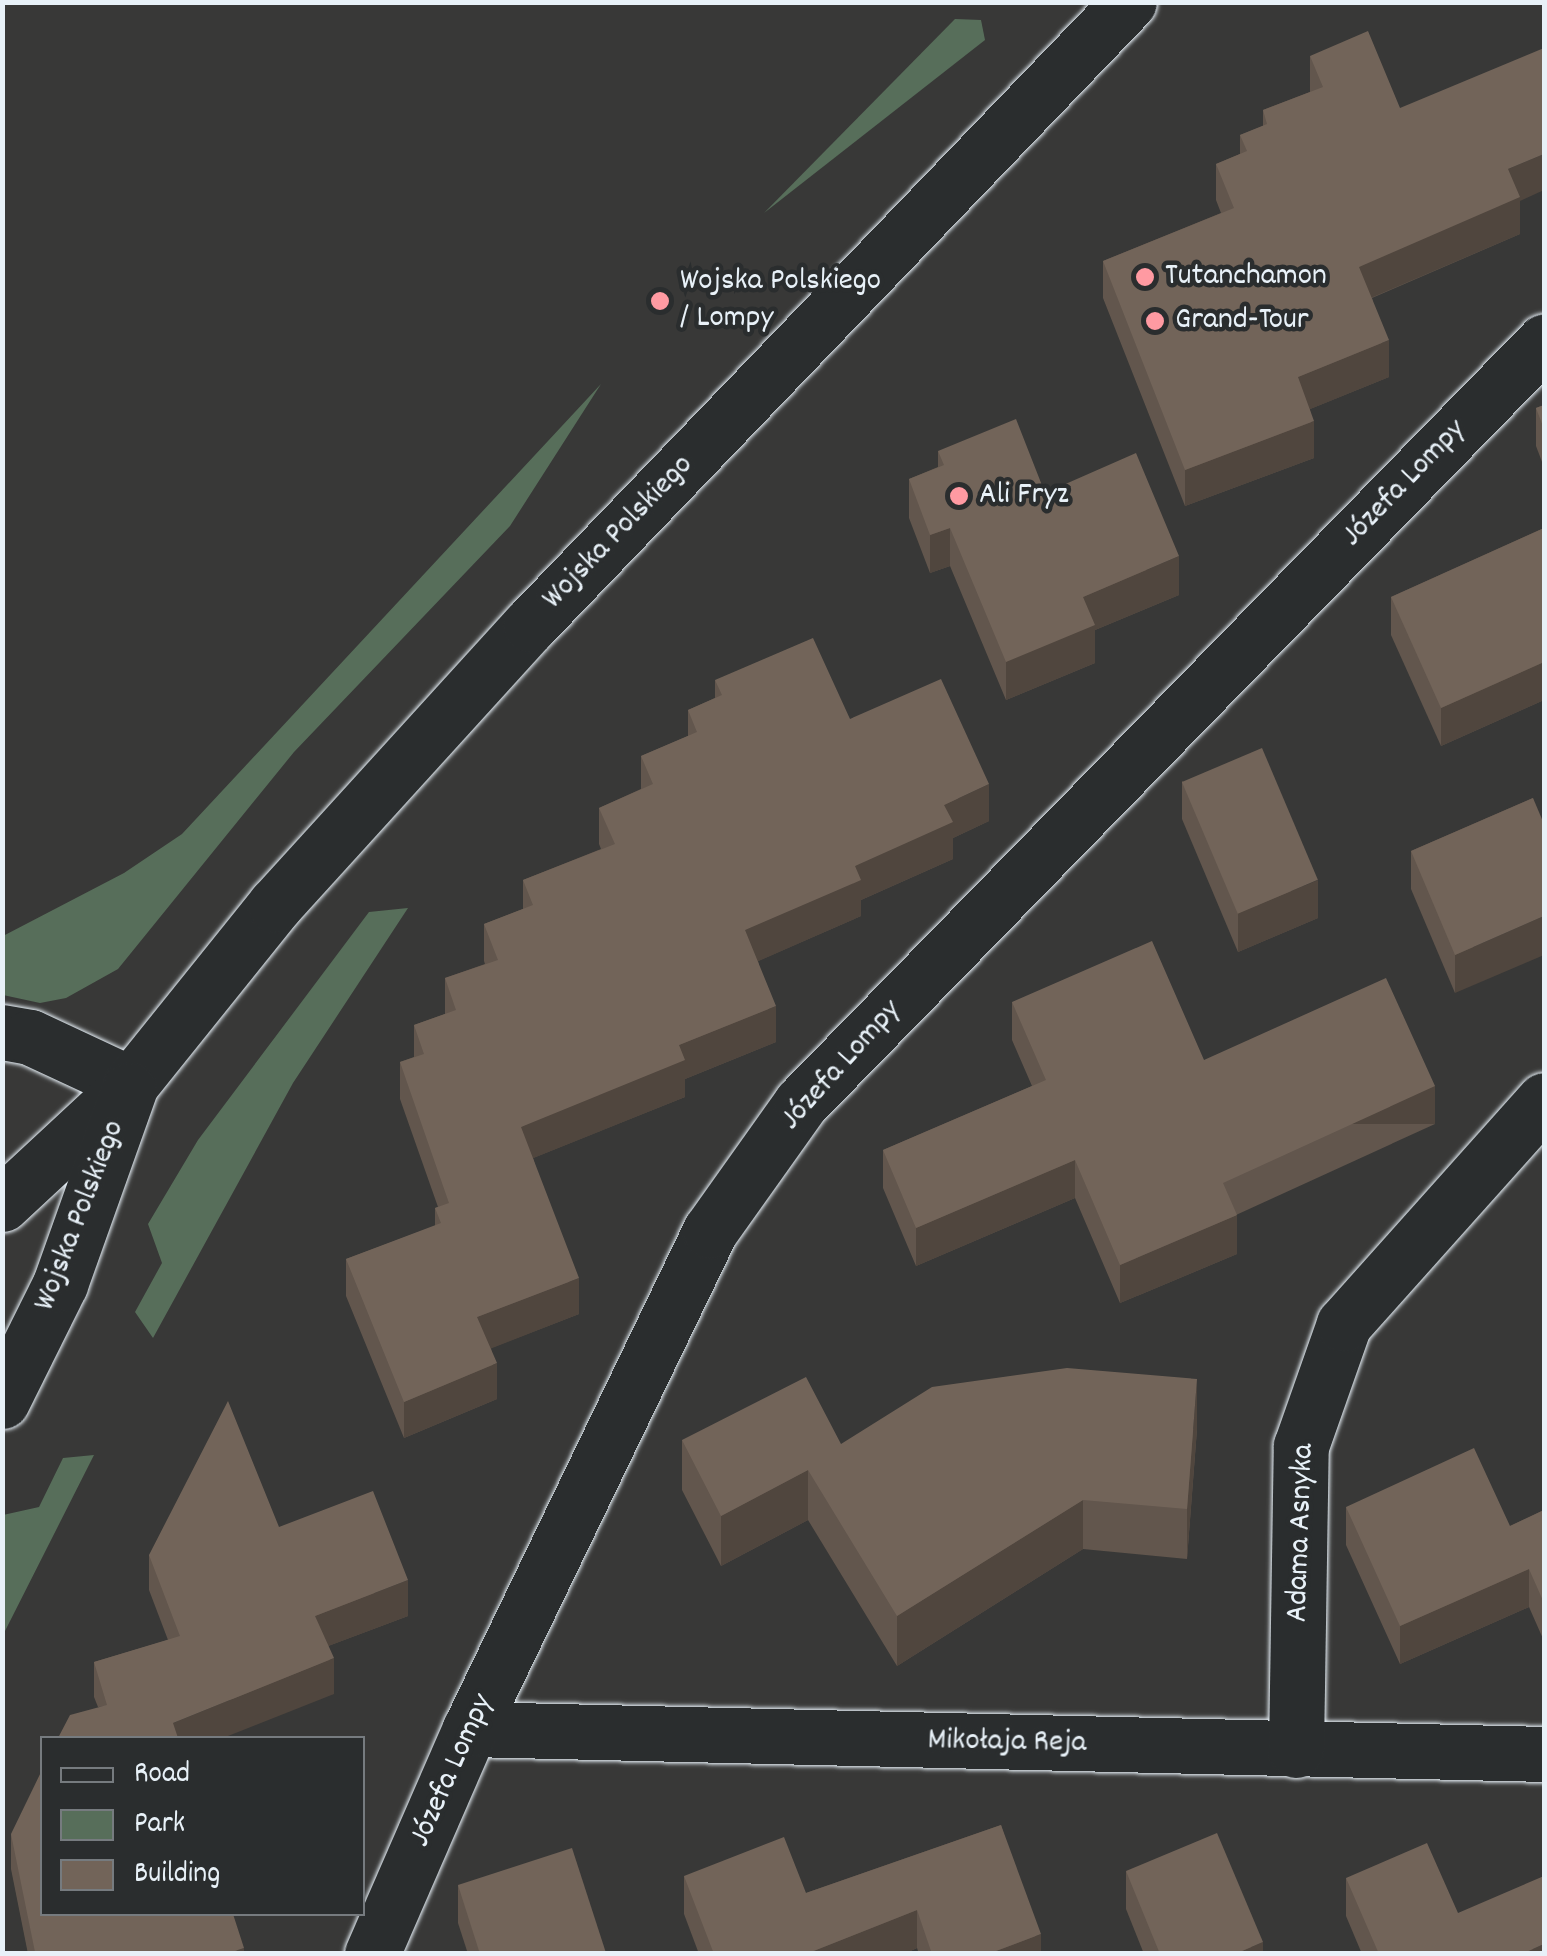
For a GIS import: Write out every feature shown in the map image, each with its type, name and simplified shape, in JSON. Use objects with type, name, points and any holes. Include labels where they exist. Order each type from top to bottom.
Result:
[{"type":"street","name":"Wojska Polskiego","points":[[2,1204],[131,1084],[275,905],[503,655],[1129,2]]},
{"type":"street","name":"Józefa Lompy","points":[[372,1954],[470,1729],[710,1230],[801,1104],[1544,342]]},
{"type":"street","points":[[2,1032],[30,1037],[131,1084]]},
{"type":"street","name":"Wojska Polskiego","points":[[2,1401],[60,1284],[131,1084]]},
{"type":"street","name":"Adama Asnyka","points":[[1296,1750],[1301,1446],[1344,1324],[1544,1100]]},
{"type":"street","name":"Mikołaja Reja","points":[[470,1729],[1544,1754]]},
{"type":"green space","points":[[955,19],[981,20],[985,40],[764,213]]},
{"type":"green space","points":[[601,384],[510,526],[294,752],[118,969],[66,998],[40,1003],[3,995],[3,936],[124,873],[182,834]]},
{"type":"green space","points":[[408,908],[293,1083],[153,1338],[135,1312],[162,1263],[148,1224],[198,1140],[369,912]]},
{"type":"green space","points":[[94,1455],[3,1635],[3,1515],[39,1507],[63,1458]]},
{"type":"building","points":[[1368,31],[1400,108],[1544,48],[1544,154],[1508,169],[1520,197],[1359,267],[1389,340],[1298,377],[1314,421],[1185,470],[1103,261],[1234,208],[1216,164],[1247,151],[1240,135],[1267,124],[1263,110],[1323,87],[1310,56]]},
{"type":"building","points":[[1544,405],[1544,429],[1536,408]]},
{"type":"building","points":[[1016,419],[1045,493],[1136,453],[1179,556],[1083,597],[1095,625],[1006,662],[950,528],[930,535],[909,479],[944,465],[938,451]]},
{"type":"building","points":[[1544,528],[1544,662],[1441,708],[1391,597]]},
{"type":"building","points":[[813,638],[850,719],[941,679],[989,784],[944,805],[953,822],[855,866],[861,880],[745,930],[776,1006],[679,1045],[685,1060],[521,1127],[579,1278],[477,1317],[497,1363],[404,1402],[346,1259],[441,1223],[435,1208],[449,1203],[400,1062],[424,1054],[414,1025],[456,1010],[445,978],[498,960],[484,924],[533,905],[523,880],[615,844],[599,808],[653,784],[641,756],[697,732],[688,710],[722,695],[715,680]]},
{"type":"building","points":[[1262,748],[1318,880],[1238,914],[1182,782]]},
{"type":"building","points":[[1533,798],[1544,824],[1544,916],[1455,955],[1411,851]]},
{"type":"building","points":[[1152,941],[1204,1060],[1386,978],[1435,1086],[1223,1183],[1237,1215],[1120,1265],[1075,1160],[916,1228],[883,1150],[1046,1080],[1012,1002]]},
{"type":"building","points":[[1067,1368],[1197,1379],[1187,1509],[1083,1500],[897,1616],[808,1470],[721,1516],[682,1440],[806,1377],[841,1444],[932,1387]]},
{"type":"building","points":[[228,1401],[279,1527],[373,1491],[408,1580],[315,1616],[334,1658],[173,1723],[177,1736],[59,1736],[70,1715],[107,1705],[94,1662],[180,1636],[149,1555]]},
{"type":"building","points":[[1474,1448],[1510,1526],[1544,1510],[1544,1603],[1529,1569],[1400,1626],[1346,1507]]},
{"type":"building","points":[[40,1774],[40,1916],[234,1916],[244,1948],[226,1954],[30,1954],[35,1952],[11,1834]]},
{"type":"building","points":[[1001,1825],[1041,1934],[988,1954],[932,1954],[917,1910],[806,1954],[714,1954],[684,1876],[784,1837],[806,1893]]},
{"type":"building","points":[[1217,1833],[1263,1942],[1235,1954],[1160,1954],[1126,1871]]},
{"type":"building","points":[[1427,1843],[1458,1913],[1544,1876],[1544,1944],[1522,1954],[1379,1954],[1346,1878]]},
{"type":"building","points":[[572,1848],[606,1953],[480,1954],[458,1885]]},
{"type":"place","name":"Tutanchamon","points":[[1145,277]]},
{"type":"place","name":"Wojska Polskiego / Lompy","points":[[660,301]]},
{"type":"place","name":"Grand-Tour","points":[[1155,321]]},
{"type":"place","name":"Ali Fryz","points":[[959,496]]}]
